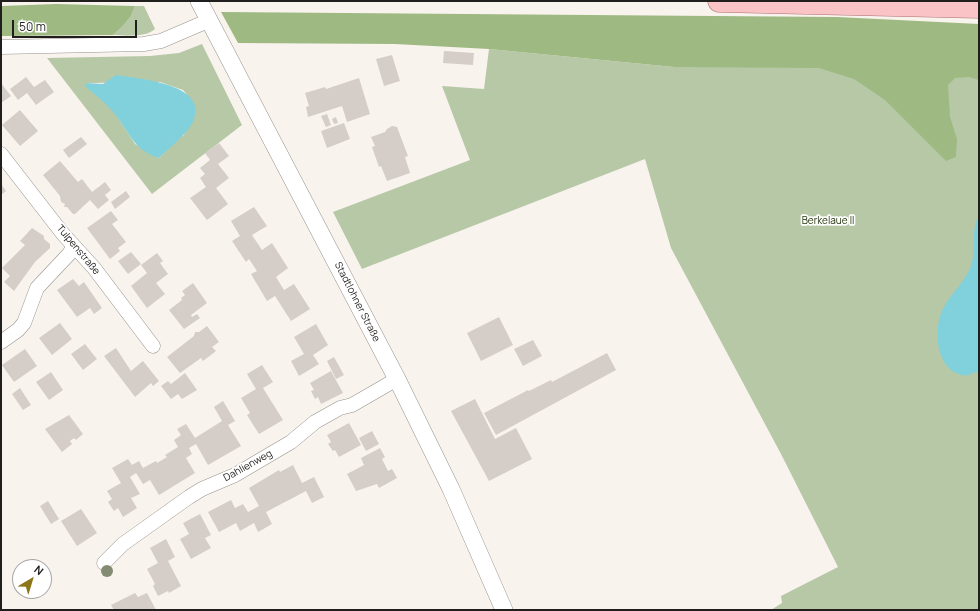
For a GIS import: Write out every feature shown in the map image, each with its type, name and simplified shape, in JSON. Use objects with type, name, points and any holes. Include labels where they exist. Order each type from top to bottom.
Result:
[{"type":"main road","points":[[719,1],[975,7]]},
{"type":"street","name":"Stadtlohner Straße","points":[[199,1],[204,23],[397,379],[451,489],[504,610]]},
{"type":"street","points":[[1,47],[144,44],[161,41],[204,23]]},
{"type":"street","name":"Tulpenstraße","points":[[1,154],[74,246],[91,264],[153,346]]},
{"type":"street","points":[[1,342],[18,330],[24,323],[37,288],[69,254],[74,246]]},
{"type":"street","name":"Dahlienweg","points":[[104,563],[123,544],[145,530],[189,497],[202,489],[235,475],[291,442],[314,422],[340,408],[352,405],[397,379]]},
{"type":"green space","points":[[56,4],[135,6],[131,16],[113,35],[1,36],[1,6]]},
{"type":"green space","points":[[135,6],[144,6],[155,29],[141,35],[113,35],[131,16]]},
{"type":"green space","points":[[221,12],[837,17],[979,24],[979,80],[969,77],[955,78],[948,85],[950,117],[957,139],[956,157],[946,161],[885,100],[854,79],[819,68],[674,67],[489,49],[395,44],[238,43]]},
{"type":"green space","points":[[202,44],[242,125],[152,194],[47,58],[150,56],[179,53]],"holes":[[[160,82],[183,90],[193,102],[184,135],[177,139],[159,158],[135,144],[115,113],[87,83]]]},
{"type":"green space","name":"Berkelaue II","points":[[489,49],[674,67],[979,67],[979,610],[771,610],[782,603],[781,596],[838,567],[781,454],[671,248],[645,159],[362,269],[333,212],[470,160],[442,86],[484,89]]},
{"type":"water","points":[[116,75],[154,81],[181,90],[190,98],[195,107],[192,124],[179,140],[159,158],[143,150],[137,145],[110,108],[85,86],[87,83],[103,84]]},
{"type":"water","points":[[979,215],[979,371],[965,376],[955,373],[946,364],[939,349],[938,331],[941,314],[944,307],[971,266],[974,253],[975,227]]},
{"type":"building","points":[[444,51],[474,53],[473,65],[443,63]]},
{"type":"building","points":[[392,55],[400,81],[384,86],[376,59]]},
{"type":"building","points":[[26,77],[34,87],[45,80],[54,92],[36,105],[27,93],[18,100],[10,89]]},
{"type":"building","points":[[359,78],[370,114],[347,122],[342,106],[308,117],[306,107],[309,106],[305,93],[325,87],[326,89]]},
{"type":"building","points":[[1,83],[11,96],[1,103]]},
{"type":"building","points":[[20,110],[38,131],[20,146],[2,125]]},
{"type":"building","points":[[327,114],[331,125],[326,127],[321,116]]},
{"type":"building","points":[[336,117],[338,123],[334,124],[332,119]]},
{"type":"building","points":[[344,123],[350,139],[327,148],[321,131]]},
{"type":"building","points":[[392,126],[397,127],[408,156],[405,157],[410,173],[387,181],[381,166],[379,167],[372,147],[375,146],[371,137],[385,132]]},
{"type":"building","points":[[81,137],[87,144],[69,158],[63,150]]},
{"type":"building","points":[[219,143],[229,156],[218,164],[229,178],[216,188],[228,204],[207,220],[190,198],[206,187],[200,178],[205,174],[200,168],[210,160],[205,153]]},
{"type":"building","points":[[60,161],[78,182],[82,179],[92,192],[105,182],[111,190],[105,195],[109,200],[98,209],[90,200],[75,214],[73,214],[67,207],[64,207],[65,204],[61,202],[60,196],[43,175]]},
{"type":"building","points":[[1,184],[6,191],[1,195]]},
{"type":"building","points":[[126,191],[130,197],[115,209],[111,202]]},
{"type":"building","points":[[254,207],[267,226],[252,235],[262,250],[272,243],[288,268],[276,277],[284,290],[294,284],[310,309],[291,321],[275,296],[267,301],[251,274],[257,271],[249,259],[246,262],[232,241],[240,236],[231,221]]},
{"type":"building","points":[[111,211],[118,220],[112,224],[126,242],[118,248],[120,251],[110,259],[87,228]]},
{"type":"building","points":[[32,228],[44,236],[44,239],[50,244],[50,248],[35,262],[14,291],[4,282],[10,276],[2,268],[25,245],[20,241]]},
{"type":"building","points":[[131,252],[141,264],[128,274],[118,261]]},
{"type":"building","points":[[157,253],[163,261],[160,263],[168,274],[156,283],[165,294],[147,308],[131,286],[147,273],[141,265]]},
{"type":"building","points":[[73,279],[79,286],[84,282],[102,308],[94,314],[90,308],[77,317],[57,290]]},
{"type":"building","points":[[193,283],[207,303],[191,315],[192,317],[197,314],[200,318],[184,329],[169,310],[182,300],[181,298],[185,295],[182,291]]},
{"type":"building","points":[[499,317],[513,345],[481,361],[467,333]]},
{"type":"building","points":[[60,323],[72,339],[52,355],[39,338]]},
{"type":"building","points":[[316,324],[328,345],[313,355],[319,364],[299,376],[291,361],[304,354],[294,337]]},
{"type":"building","points":[[207,326],[219,342],[212,347],[216,351],[203,361],[201,358],[180,373],[167,357],[194,336],[195,332],[199,332]]},
{"type":"building","points":[[533,340],[542,356],[523,366],[514,349]]},
{"type":"building","points":[[85,344],[97,359],[83,370],[71,354]]},
{"type":"building","points":[[116,348],[131,371],[143,361],[159,381],[153,386],[151,383],[135,397],[104,356]]},
{"type":"building","points":[[25,349],[37,366],[14,382],[2,365]]},
{"type":"building","points":[[607,353],[616,370],[496,435],[484,413],[528,390],[529,391],[551,380],[552,382]]},
{"type":"building","points":[[334,357],[344,375],[336,379],[327,361]]},
{"type":"building","points":[[262,365],[273,382],[263,388],[283,420],[259,434],[247,415],[250,413],[241,398],[256,389],[247,374]]},
{"type":"building","points":[[331,371],[343,393],[321,404],[318,397],[315,399],[311,391],[314,390],[310,383]]},
{"type":"building","points":[[51,372],[63,390],[49,400],[36,382]]},
{"type":"building","points":[[185,373],[197,390],[182,399],[178,394],[171,399],[161,386],[168,381],[171,384]]},
{"type":"building","points":[[20,388],[31,405],[23,410],[12,394]]},
{"type":"building","points":[[475,399],[495,439],[516,428],[532,459],[489,481],[451,411]]},
{"type":"building","points":[[223,401],[235,421],[228,425],[241,446],[208,465],[196,444],[189,448],[192,454],[186,458],[195,473],[159,495],[150,480],[143,484],[136,473],[130,477],[140,494],[131,498],[137,508],[123,517],[118,508],[114,511],[108,502],[112,499],[107,491],[121,483],[112,468],[128,459],[132,465],[139,461],[143,468],[156,461],[157,463],[167,457],[165,455],[178,447],[174,440],[181,435],[177,429],[186,424],[195,438],[222,421],[214,407]]},
{"type":"building","points":[[69,415],[83,434],[76,440],[74,438],[70,441],[72,444],[62,452],[45,429]]},
{"type":"building","points":[[349,423],[361,445],[339,457],[335,450],[333,451],[328,444],[331,442],[327,435]]},
{"type":"building","points":[[372,431],[379,444],[366,451],[359,438]]},
{"type":"building","points":[[380,448],[385,457],[382,459],[388,471],[392,469],[397,478],[379,488],[377,484],[356,491],[347,474],[364,465],[361,458]]},
{"type":"building","points":[[293,465],[302,483],[314,477],[324,497],[312,503],[306,491],[266,512],[272,524],[258,532],[254,523],[240,531],[236,523],[219,532],[208,512],[231,500],[235,508],[243,504],[248,512],[259,506],[249,488],[279,470],[280,472]]},
{"type":"building","points":[[48,501],[59,519],[51,524],[40,506]]},
{"type":"building","points":[[81,509],[97,533],[77,546],[61,521]]},
{"type":"building","points":[[200,514],[211,535],[205,538],[211,548],[191,559],[180,539],[189,534],[183,523]]},
{"type":"building","points":[[166,539],[175,557],[168,561],[181,586],[169,593],[168,591],[158,596],[153,586],[155,584],[147,569],[158,563],[150,548]]},
{"type":"building","points":[[135,593],[138,597],[147,593],[156,610],[114,610],[111,605]]}]
